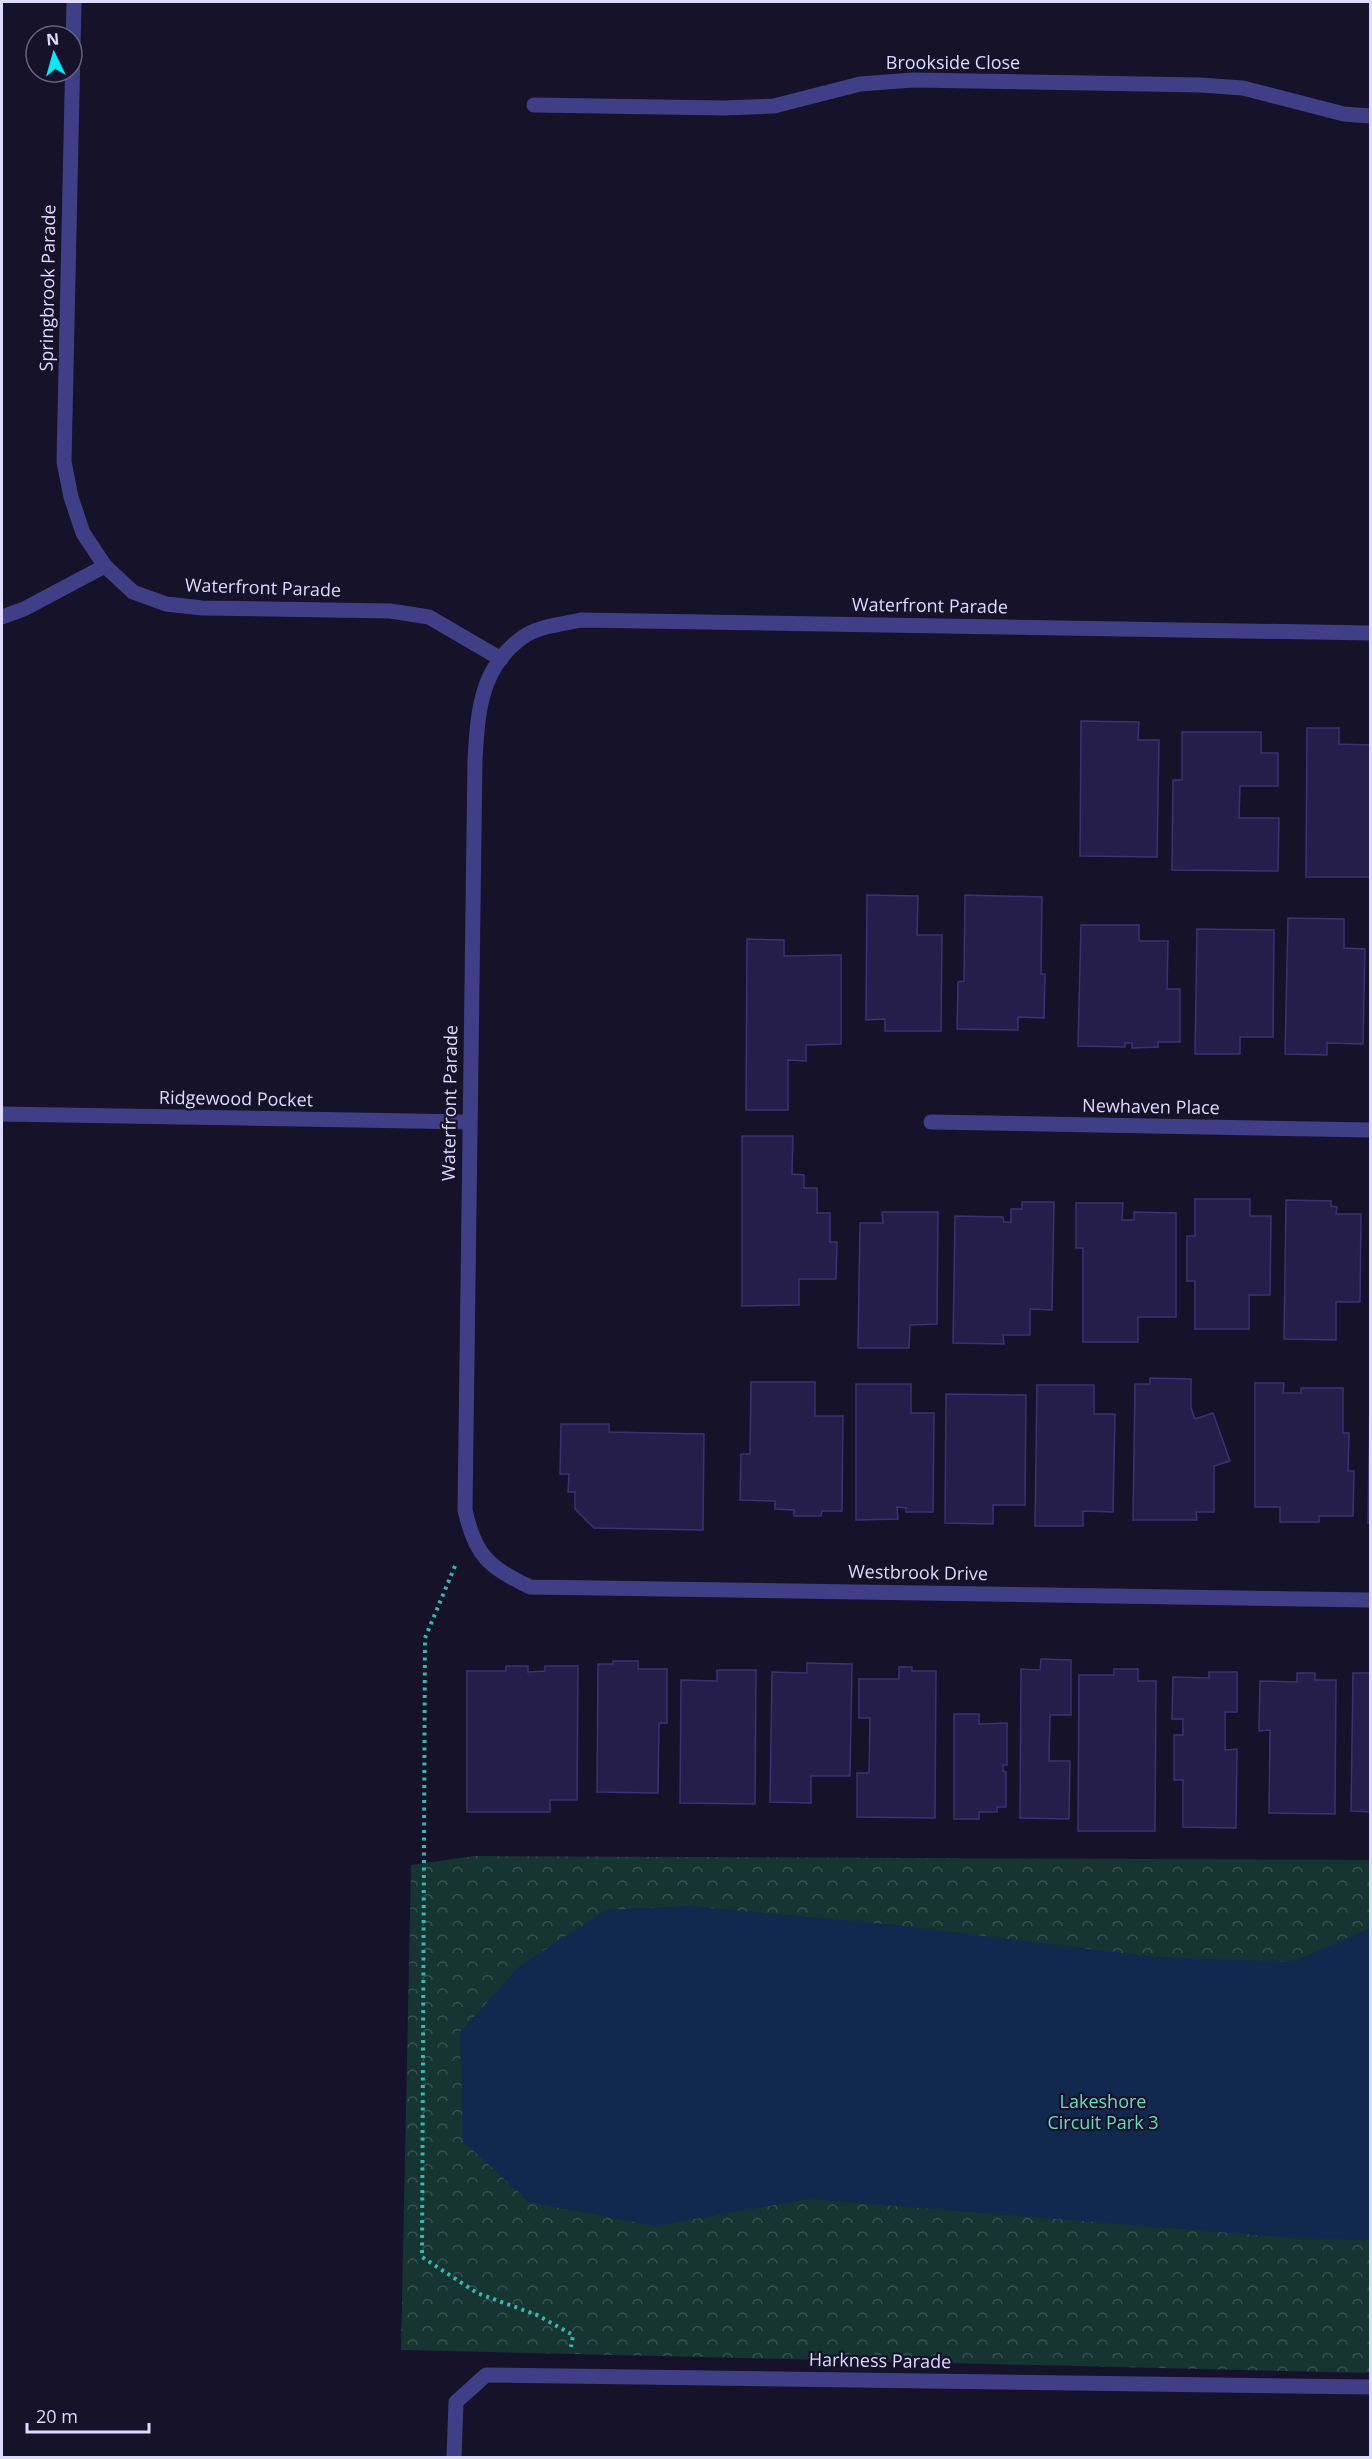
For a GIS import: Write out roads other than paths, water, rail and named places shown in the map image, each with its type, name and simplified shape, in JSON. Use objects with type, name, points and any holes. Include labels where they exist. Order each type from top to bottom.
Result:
[{"type":"street","name":"Springbrook Parade","points":[[74,2],[64,462],[71,497],[83,533],[105,566]]},
{"type":"street","name":"Brookside Close","points":[[534,105],[724,108],[774,106],[860,84],[926,80],[1201,85],[1243,88],[1344,114],[1371,116]]},
{"type":"street","points":[[2,616],[24,609],[105,566]]},
{"type":"street","name":"Waterfront Parade","points":[[105,566],[133,592],[166,604],[202,608],[390,611],[429,618],[501,659]]},
{"type":"street","name":"Waterfront Parade","points":[[478,1550],[471,1537],[465,1510],[475,759],[478,711],[487,680],[501,659],[524,636],[552,626],[581,620],[1371,633]]},
{"type":"street","name":"Ridgewood Pocket","points":[[2,1114],[470,1122]]},
{"type":"street","name":"Newhaven Place","points":[[931,1122],[1371,1130]]},
{"type":"street","name":"Westbrook Drive","points":[[478,1550],[500,1572],[530,1587],[1371,1600]]},
{"type":"street","name":"Harkness Parade","points":[[454,2457],[456,2402],[486,2375],[1371,2387]]},
{"type":"water","points":[[689,1906],[895,1925],[1155,1957],[1293,1962],[1370,1928],[1370,2240],[1294,2238],[808,2199],[656,2226],[529,2202],[463,2141],[460,2032],[520,1966],[606,1910]]},
{"type":"park label","name":"Lakeshore Circuit Park 3","points":[[1103,2112]]}]
